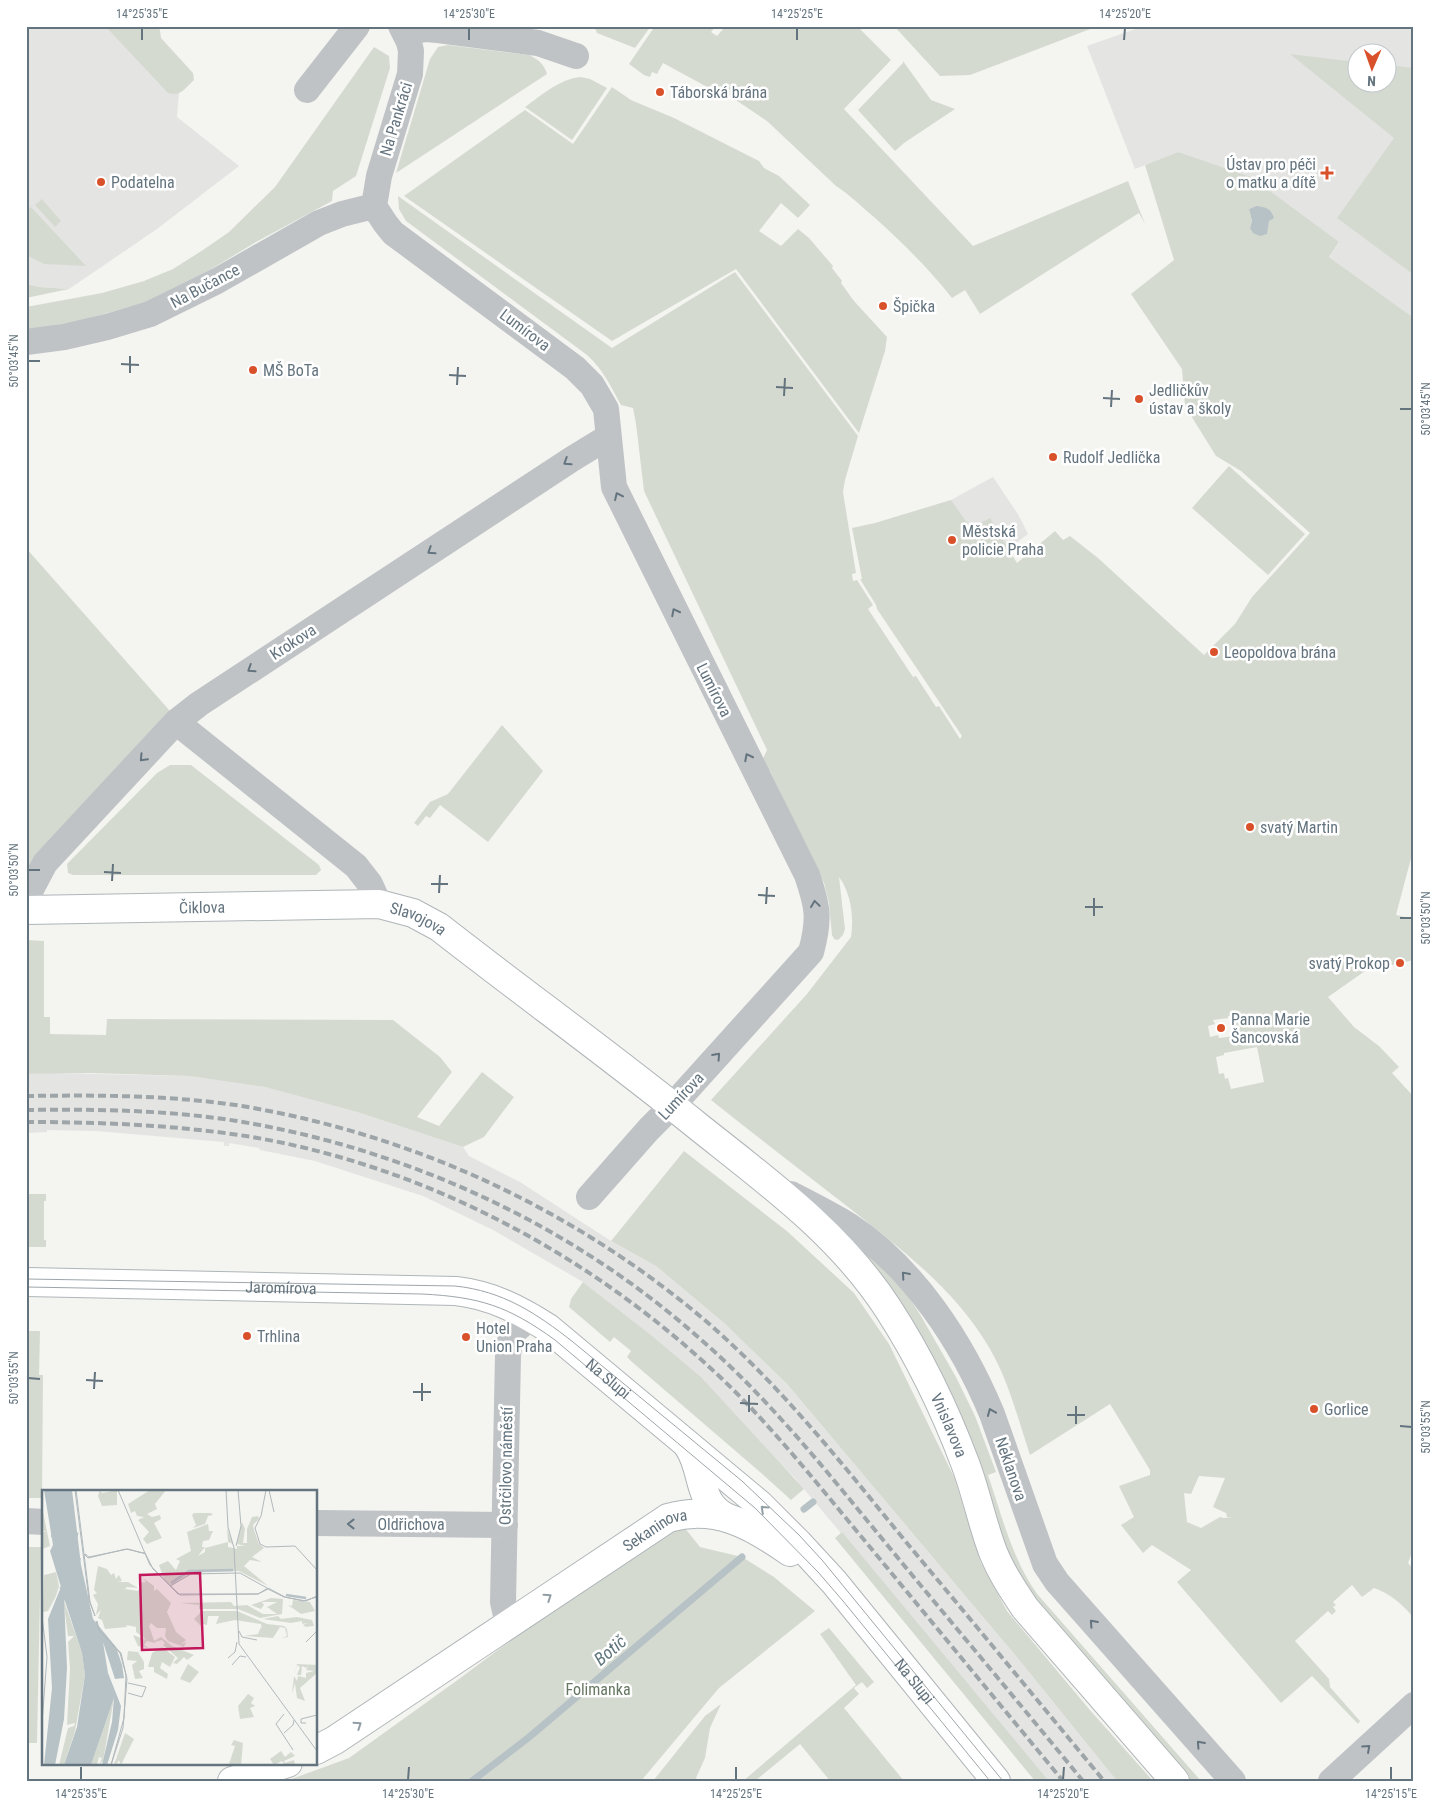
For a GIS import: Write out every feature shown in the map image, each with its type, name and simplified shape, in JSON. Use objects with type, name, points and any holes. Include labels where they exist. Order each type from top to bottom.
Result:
[{"type":"main road","name":"Slavojova","points":[[379,904],[413,913],[440,927],[673,1105]]},
{"type":"main road","name":"Čiklova","points":[[26,910],[379,904]]},
{"type":"main road","name":"Vnislavova","points":[[673,1105],[770,1182],[843,1249],[865,1277],[889,1310],[922,1366],[946,1415],[966,1466],[993,1552],[1007,1581],[1025,1608],[1176,1781]]},
{"type":"main road","name":"Jaromírova","points":[[26,1282],[456,1291],[486,1297],[531,1316]]},
{"type":"main road","name":"Na Slupi","points":[[531,1316],[686,1442]]},
{"type":"main road","points":[[686,1442],[694,1457],[708,1503],[718,1514],[728,1518]]},
{"type":"main road","points":[[686,1442],[759,1504],[834,1582]]},
{"type":"main road","name":"Sekaninova","points":[[318,1749],[343,1735],[668,1518],[689,1514],[705,1514],[728,1518],[755,1528],[834,1582]]},
{"type":"main road","name":"Na Slupi","points":[[834,1582],[996,1781]]},
{"type":"main road","points":[[232,1781],[285,1764]]},
{"type":"street","points":[[307,90],[357,26]]},
{"type":"street","name":"Na Pankráci","points":[[374,206],[379,176],[410,74],[411,51],[403,30],[438,30],[538,43],[576,56]]},
{"type":"street","name":"Na Bučance","points":[[26,342],[81,333],[150,314],[217,281],[319,223],[342,214],[374,206]]},
{"type":"street","name":"Lumírova","points":[[374,206],[393,233],[575,368],[592,384],[606,409],[614,488],[807,875],[816,901],[817,928],[811,952],[589,1197]]},
{"type":"street","name":"Krokova","points":[[26,899],[45,863],[176,722],[199,704],[572,458],[608,437]]},
{"type":"street","name":"Slavojova","points":[[176,722],[356,866],[370,884],[379,904]]},
{"type":"street","name":"Neklanova","points":[[770,1182],[848,1225],[880,1250],[920,1292],[949,1333],[984,1394],[1045,1564],[1057,1582],[1233,1781]]},
{"type":"street","name":"Ostrčilovo náměstí","points":[[508,1624],[503,1602],[509,1348],[510,1339],[515,1331],[528,1321],[531,1316]]},
{"type":"street","points":[[26,1522],[42,1522]]},
{"type":"street","name":"Oldřichova","points":[[318,1524],[505,1525]]},
{"type":"street","points":[[1331,1781],[1414,1705]]},
{"type":"shaded area","points":[[26,26],[128,26],[180,79],[177,117],[239,166],[157,229],[69,289],[26,284]]},
{"type":"shaded area","name":"Ústav pro péči o matku a dítě","points":[[1144,26],[1414,26],[1414,318],[1329,257],[1339,243],[1178,152],[1135,169],[1087,46]]},
{"type":"shaded area","points":[[1256,206],[1267,209],[1274,218],[1269,221],[1267,234],[1260,236],[1253,233],[1250,228],[1252,221],[1249,209]]},
{"type":"shaded area","points":[[993,477],[1019,516],[1028,534],[1010,548],[889,600],[884,521],[951,500]]},
{"type":"shaded area","points":[[26,1074],[189,1076],[266,1087],[357,1112],[463,1147],[469,1156],[520,1182],[611,1241],[656,1266],[724,1323],[787,1384],[1020,1661],[1117,1781],[1049,1781],[793,1476],[646,1331],[583,1282],[493,1230],[423,1196],[315,1161],[229,1143],[229,1146],[224,1146],[224,1142],[96,1131],[47,1130],[47,1132],[26,1133]]},
{"type":"green space","points":[[105,26],[157,26],[160,30],[161,38],[193,73],[194,80],[180,93],[168,93]]},
{"type":"green space","points":[[594,26],[651,26],[635,48],[597,33]]},
{"type":"green space","points":[[655,26],[716,26],[711,32],[717,36],[724,28],[721,26],[857,26],[891,60],[844,109],[973,246],[1128,181],[1145,224],[1139,213],[980,314],[965,290],[952,298],[896,237],[856,201],[836,186],[767,121],[712,84],[709,88],[663,63],[657,74],[652,72],[650,77],[629,64]]},
{"type":"green space","points":[[894,26],[1098,26],[970,75],[940,76]]},
{"type":"green space","points":[[448,45],[529,55],[541,63],[547,74],[396,173],[430,59],[438,47]]},
{"type":"green space","points":[[374,47],[389,56],[390,68],[356,176],[333,191],[332,201],[256,242],[208,271],[146,302],[83,320],[26,331],[26,307],[102,293],[144,281],[173,269],[229,232],[275,187]]},
{"type":"green space","points":[[1290,54],[1348,61],[1348,92],[1398,92],[1398,66],[1414,68],[1414,275],[1337,218],[1394,138]]},
{"type":"green space","points":[[903,61],[931,100],[955,109],[895,151],[858,110]]},
{"type":"green space","points":[[581,77],[590,79],[607,88],[572,140],[525,107],[558,84]]},
{"type":"green space","points":[[612,87],[631,100],[674,118],[759,161],[764,168],[779,176],[810,205],[798,218],[781,203],[759,231],[781,246],[798,229],[809,238],[833,266],[832,268],[842,281],[841,283],[854,301],[887,337],[885,351],[859,433],[736,269],[612,341],[404,196],[525,110],[573,144]]},
{"type":"green space","points":[[1178,152],[1251,177],[1339,242],[1329,257],[1414,318],[1414,847],[1396,915],[1414,919],[1414,960],[1365,971],[1328,997],[1354,1027],[1379,1046],[1399,1067],[1392,1073],[1414,1097],[1414,1547],[1408,1563],[1414,1570],[1414,1618],[1401,1604],[1386,1593],[1374,1588],[1362,1597],[1352,1585],[1333,1602],[1336,1605],[1333,1607],[1336,1611],[1332,1615],[1328,1611],[1295,1641],[1329,1679],[1330,1687],[1360,1721],[1358,1724],[1312,1676],[1281,1703],[1177,1582],[1191,1570],[1152,1545],[1143,1553],[1121,1525],[1134,1517],[1119,1486],[1150,1475],[1150,1470],[1110,1404],[1030,1455],[1003,1374],[990,1349],[960,1306],[924,1269],[904,1252],[711,1100],[807,994],[851,937],[852,913],[849,898],[839,877],[845,929],[843,935],[838,940],[834,939],[824,883],[770,771],[761,763],[767,750],[644,491],[633,408],[621,405],[602,372],[587,355],[406,221],[399,209],[398,196],[612,348],[735,272],[858,436],[843,492],[856,573],[852,574],[853,581],[857,580],[873,605],[868,609],[913,677],[916,676],[936,707],[939,706],[960,739],[962,736],[877,609],[860,579],[862,579],[852,528],[951,500],[971,528],[990,518],[1017,563],[1055,531],[1063,540],[1070,536],[1098,558],[1204,655],[1235,624],[1252,597],[1310,533],[1241,471],[1216,456],[1185,406],[1182,369],[1131,294],[1174,260],[1145,165]],"holes":[[[1256,206],[1269,221],[1267,230],[1250,228],[1252,221],[1249,209]],[[1228,1016],[1231,1016],[1236,1036],[1219,1038],[1218,1035],[1210,1037],[1208,1026],[1215,1024],[1213,1020],[1228,1018]],[[1257,1047],[1264,1082],[1231,1089],[1228,1078],[1225,1079],[1224,1073],[1219,1074],[1216,1057],[1224,1055],[1224,1053]],[[1199,1476],[1225,1478],[1213,1507],[1226,1513],[1227,1517],[1233,1517],[1224,1518],[1220,1517],[1201,1528],[1187,1522],[1184,1493],[1191,1494]]]},
{"type":"green space","points":[[42,199],[61,221],[55,227],[35,205]]},
{"type":"green space","points":[[31,207],[86,266],[44,264],[26,255],[26,212]]},
{"type":"green space","points":[[26,284],[40,287],[69,289],[26,298]]},
{"type":"green space","points":[[1229,466],[1305,534],[1268,575],[1192,508]]},
{"type":"green space","points":[[26,548],[170,711],[26,871]]},
{"type":"green space","points":[[502,725],[543,771],[488,842],[440,805],[430,818],[426,816],[418,826],[414,823],[430,802],[448,794]]},
{"type":"green space","points":[[170,765],[191,765],[319,865],[321,870],[316,875],[73,875],[68,873],[67,864],[157,773]]},
{"type":"green space","points":[[26,940],[44,941],[44,1017],[50,1017],[50,1034],[106,1035],[107,1019],[393,1020],[440,1057],[452,1072],[417,1117],[439,1126],[482,1072],[514,1097],[484,1137],[463,1147],[357,1112],[265,1087],[189,1076],[88,1073],[26,1074]]},
{"type":"green space","points":[[684,1151],[788,1232],[854,1293],[889,1344],[954,1477],[981,1563],[1007,1611],[1089,1709],[1153,1781],[1117,1781],[1020,1661],[787,1384],[724,1323],[656,1266],[611,1241]]},
{"type":"green space","points":[[26,1194],[46,1194],[46,1201],[44,1201],[44,1240],[46,1240],[46,1247],[26,1247]]},
{"type":"green space","points":[[852,1241],[855,1241],[907,1294],[956,1377],[975,1416],[996,1472],[988,1475],[1008,1537],[1021,1567],[1038,1595],[1201,1781],[1190,1781],[1026,1588],[1007,1549],[969,1435],[942,1376],[911,1318],[889,1286]]},
{"type":"green space","points":[[583,1282],[701,1377],[804,1489],[791,1500],[632,1362],[627,1357],[631,1351],[614,1337],[610,1342],[569,1307],[571,1299]]},
{"type":"green space","points":[[26,1331],[40,1331],[39,1375],[43,1375],[42,1498],[26,1498]]},
{"type":"green space","name":"Folimanka","points":[[684,1527],[700,1547],[742,1557],[774,1577],[815,1611],[719,1688],[641,1781],[286,1781],[349,1758],[654,1534]]},
{"type":"green space","points":[[842,1532],[1049,1781],[1035,1781],[835,1538]]},
{"type":"green space","points":[[26,1547],[41,1547],[37,1743],[26,1743]]},
{"type":"green space","points":[[829,1628],[874,1682],[867,1688],[862,1682],[854,1688],[859,1694],[844,1708],[904,1781],[830,1781],[800,1744],[755,1781],[743,1781],[856,1685],[820,1634]]},
{"type":"green space","points":[[721,1704],[710,1728],[705,1758],[696,1778],[698,1781],[653,1781],[705,1716]]},
{"type":"waterway","name":"Botič","points":[[804,1509],[813,1502]]},
{"type":"waterway","name":"Botič","points":[[472,1781],[528,1738],[742,1557]]},
{"type":"tram line","points":[[26,1279],[455,1286],[488,1293],[518,1305],[546,1322],[573,1342],[742,1481],[799,1535],[822,1560],[1003,1781]]},
{"type":"tram line","points":[[26,1287],[422,1294],[442,1295],[477,1301],[508,1311],[555,1340],[755,1508],[818,1572],[843,1601],[990,1781]]},
{"type":"railway","points":[[26,1096],[107,1096],[215,1102],[306,1119],[369,1136],[430,1157],[489,1182],[547,1212],[602,1245],[656,1281],[707,1322],[761,1373],[835,1456],[1104,1781]]},
{"type":"railway","points":[[26,1110],[106,1110],[185,1114],[237,1121],[300,1134],[362,1151],[423,1172],[482,1197],[540,1226],[595,1259],[648,1296],[698,1337],[776,1413],[824,1468],[1083,1781]]},
{"type":"railway","points":[[26,1122],[168,1127],[252,1137],[317,1151],[381,1170],[443,1194],[503,1222],[561,1255],[617,1292],[669,1332],[739,1395],[812,1477],[1063,1781]]},
{"type":"place","name":"Táborská brána","points":[[660,92]]},
{"type":"place","name":"Ústav pro péči o matku a dítě","points":[[1327,173]]},
{"type":"place","name":"Podatelna","points":[[101,182]]},
{"type":"place","name":"Špička","points":[[883,306]]},
{"type":"place","name":"MŠ BoTa","points":[[253,370]]},
{"type":"place","name":"Jedličkův ústav a školy","points":[[1139,399]]},
{"type":"place","name":"Rudolf Jedlička","points":[[1053,457]]},
{"type":"place","name":"Městská policie Praha","points":[[952,540]]},
{"type":"place","name":"Leopoldova brána","points":[[1214,652]]},
{"type":"place","name":"svatý Martin","points":[[1250,827]]},
{"type":"place","name":"svatý Prokop","points":[[1400,963]]},
{"type":"place","name":"Panna Marie Šancovská","points":[[1221,1028]]},
{"type":"place","name":"Trhlina","points":[[247,1336]]},
{"type":"place","name":"Hotel Union Praha","points":[[466,1337]]},
{"type":"place","name":"Gorlice","points":[[1314,1409]]}]
